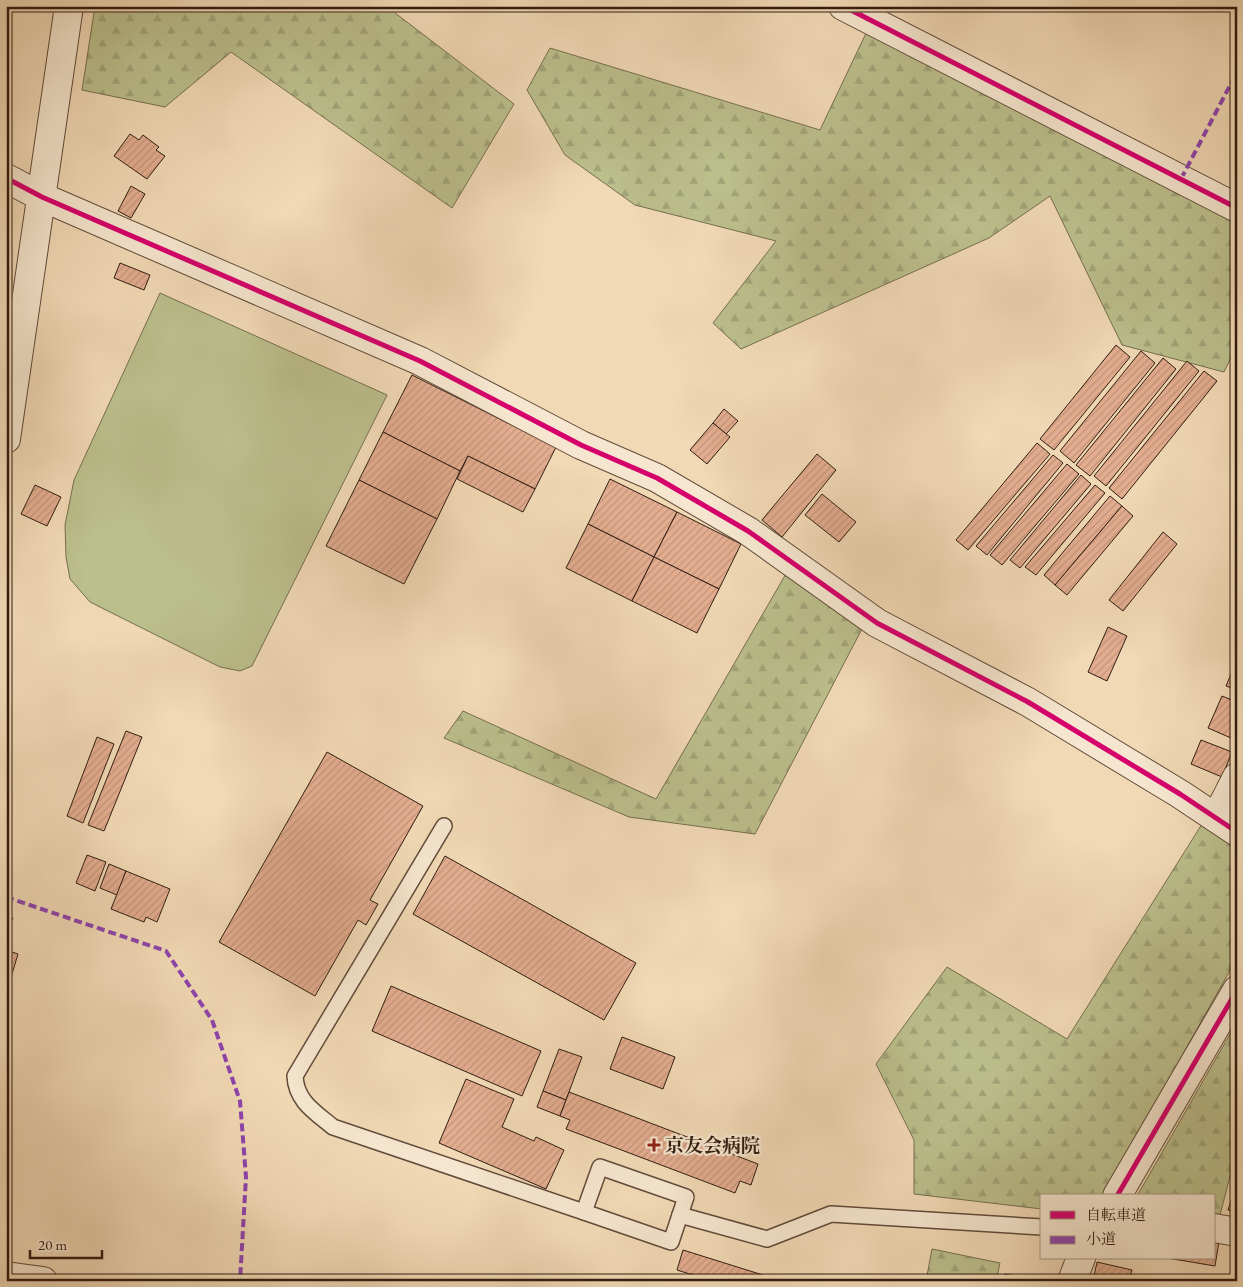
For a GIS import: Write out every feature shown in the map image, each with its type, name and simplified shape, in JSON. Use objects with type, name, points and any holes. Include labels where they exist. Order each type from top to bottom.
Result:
[{"type":"street","points":[[6,439],[69,6]]},
{"type":"street","points":[[843,6],[1237,208]]},
{"type":"street","points":[[6,178],[42,197],[420,361],[581,446],[657,478],[748,530],[877,623],[1028,702],[1180,794],[1226,825],[1237,777]]},
{"type":"street","points":[[1118,1194],[1237,990]]},
{"type":"street","points":[[1216,1228],[1237,1232]]},
{"type":"street","points":[[1072,1281],[1080,1260]]},
{"type":"street","points":[[6,1276],[43,1281]]},
{"type":"lane","points":[[444,826],[295,1076],[296,1089],[306,1104],[332,1127],[671,1242],[686,1196],[600,1167],[584,1212]]},
{"type":"lane","points":[[680,1215],[767,1239],[831,1214],[1040,1227]]},
{"type":"green space","points":[[95,6],[386,6],[514,104],[452,208],[231,52],[165,107],[82,90]]},
{"type":"green space","points":[[868,29],[1237,224],[1237,345],[1224,372],[1122,345],[1050,196],[989,238],[741,349],[713,323],[776,241],[635,205],[565,155],[527,90],[550,48],[820,130]]},
{"type":"green space","points":[[160,293],[387,395],[252,666],[240,671],[220,667],[90,602],[70,579],[66,557],[65,525],[74,480]]},
{"type":"green space","points":[[787,572],[864,625],[755,834],[629,817],[444,738],[463,711],[656,799]]},
{"type":"green space","points":[[1202,824],[1237,848],[1237,958],[1104,1194],[1040,1194],[1040,1209],[914,1194],[914,1140],[876,1064],[947,967],[1067,1039]]},
{"type":"green space","points":[[1237,1022],[1237,1149],[1219,1219],[1216,1218],[1216,1194],[1138,1194]]},
{"type":"green space","points":[[932,1249],[1000,1263],[996,1281],[926,1281]]},
{"type":"building","points":[[130,134],[139,140],[143,135],[159,147],[156,150],[165,156],[147,179],[114,156]]},
{"type":"building","points":[[131,186],[145,194],[131,218],[118,211]]},
{"type":"building","points":[[120,263],[150,275],[144,290],[114,278]]},
{"type":"building","points":[[1116,345],[1130,357],[1054,450],[1040,439]]},
{"type":"building","points":[[1141,351],[1155,363],[1074,463],[1060,451]]},
{"type":"building","points":[[1163,358],[1176,369],[1090,476],[1076,465]]},
{"type":"building","points":[[1187,361],[1199,371],[1106,486],[1094,476]]},
{"type":"building","points":[[1204,371],[1217,381],[1122,499],[1109,488]]},
{"type":"building","points":[[412,375],[556,447],[535,489],[468,456],[460,471],[383,432]]},
{"type":"building","points":[[724,409],[738,421],[726,434],[713,423]]},
{"type":"building","points":[[713,423],[730,437],[707,464],[690,450]]},
{"type":"building","points":[[383,432],[460,471],[437,519],[359,480]]},
{"type":"building","points":[[1037,443],[1050,454],[968,550],[956,540]]},
{"type":"building","points":[[817,454],[836,470],[782,537],[762,520]]},
{"type":"building","points":[[1053,455],[1063,463],[987,555],[976,546]]},
{"type":"building","points":[[468,456],[535,489],[523,512],[457,479]]},
{"type":"building","points":[[1067,464],[1079,474],[1002,565],[990,555]]},
{"type":"building","points":[[1081,475],[1091,484],[1020,568],[1010,560]]},
{"type":"building","points":[[610,479],[677,512],[654,557],[588,524]]},
{"type":"building","points":[[359,480],[437,519],[404,584],[326,546]]},
{"type":"building","points":[[35,485],[61,497],[47,526],[21,514]]},
{"type":"building","points":[[1095,485],[1105,493],[1036,575],[1025,567]]},
{"type":"building","points":[[822,494],[856,522],[839,542],[805,515]]},
{"type":"building","points":[[1110,496],[1122,506],[1055,585],[1044,575]]},
{"type":"building","points":[[1122,506],[1133,516],[1067,595],[1055,585]]},
{"type":"building","points":[[677,512],[741,544],[719,589],[654,557]]},
{"type":"building","points":[[588,524],[654,557],[632,601],[566,568]]},
{"type":"building","points":[[1163,532],[1177,544],[1123,611],[1109,600]]},
{"type":"building","points":[[654,557],[719,589],[697,633],[632,601]]},
{"type":"building","points":[[1108,627],[1127,636],[1107,681],[1088,672]]},
{"type":"building","points":[[1237,660],[1237,690],[1226,686]]},
{"type":"building","points":[[1222,696],[1237,702],[1237,725],[1231,738],[1208,728]]},
{"type":"building","points":[[126,731],[142,737],[104,831],[88,825]]},
{"type":"building","points":[[97,737],[114,744],[83,823],[67,816]]},
{"type":"building","points":[[1201,740],[1232,752],[1222,777],[1191,764]]},
{"type":"building","points":[[327,752],[423,806],[370,900],[378,904],[366,925],[358,920],[315,996],[219,942]]},
{"type":"building","points":[[87,855],[106,862],[95,891],[76,883]]},
{"type":"building","points":[[445,856],[636,963],[604,1020],[413,914]]},
{"type":"building","points":[[109,864],[126,871],[117,895],[100,888]]},
{"type":"building","points":[[126,871],[170,889],[157,922],[146,917],[144,922],[111,909]]},
{"type":"building","points":[[6,915],[13,918],[7,931],[11,932],[6,943]]},
{"type":"building","points":[[6,950],[18,954],[9,984],[6,984]]},
{"type":"building","points":[[391,986],[541,1051],[522,1096],[372,1031]]},
{"type":"building","points":[[622,1037],[675,1057],[663,1089],[610,1069]]},
{"type":"building","points":[[559,1049],[582,1057],[566,1100],[543,1091]]},
{"type":"building","points":[[466,1079],[514,1099],[502,1127],[534,1141],[536,1137],[564,1150],[546,1189],[439,1143]]},
{"type":"building","points":[[543,1091],[566,1100],[560,1116],[537,1107]]},
{"type":"building","points":[[569,1092],[758,1164],[751,1185],[740,1181],[735,1193],[566,1129],[570,1120],[560,1116]]},
{"type":"building","points":[[1232,1198],[1237,1199],[1237,1212],[1228,1210]]},
{"type":"building","points":[[1216,1235],[1220,1235],[1216,1260]]},
{"type":"building","points":[[683,1250],[782,1281],[712,1281],[677,1270]]},
{"type":"building","points":[[1179,1260],[1216,1260],[1215,1266]]},
{"type":"building","points":[[1097,1262],[1132,1270],[1129,1281],[1093,1281]]},
{"type":"building","points":[[1005,1274],[1039,1281],[1004,1281]]},
{"type":"building","points":[[1131,1275],[1153,1280],[1153,1281],[1129,1281]]},
{"type":"marked path","points":[[1181,179],[1237,72]]},
{"type":"marked path","points":[[6,897],[166,951],[212,1020],[240,1101],[246,1177],[240,1281]]},
{"type":"cycle path","points":[[843,6],[1237,208]]},
{"type":"cycle path","points":[[6,178],[42,197],[420,361],[581,445],[657,478],[748,531],[877,623],[1028,702],[1180,794],[1237,832]]},
{"type":"cycle path","points":[[1118,1194],[1237,990]]},
{"type":"place","name":"京友会病院","points":[[654,1145]]}]
